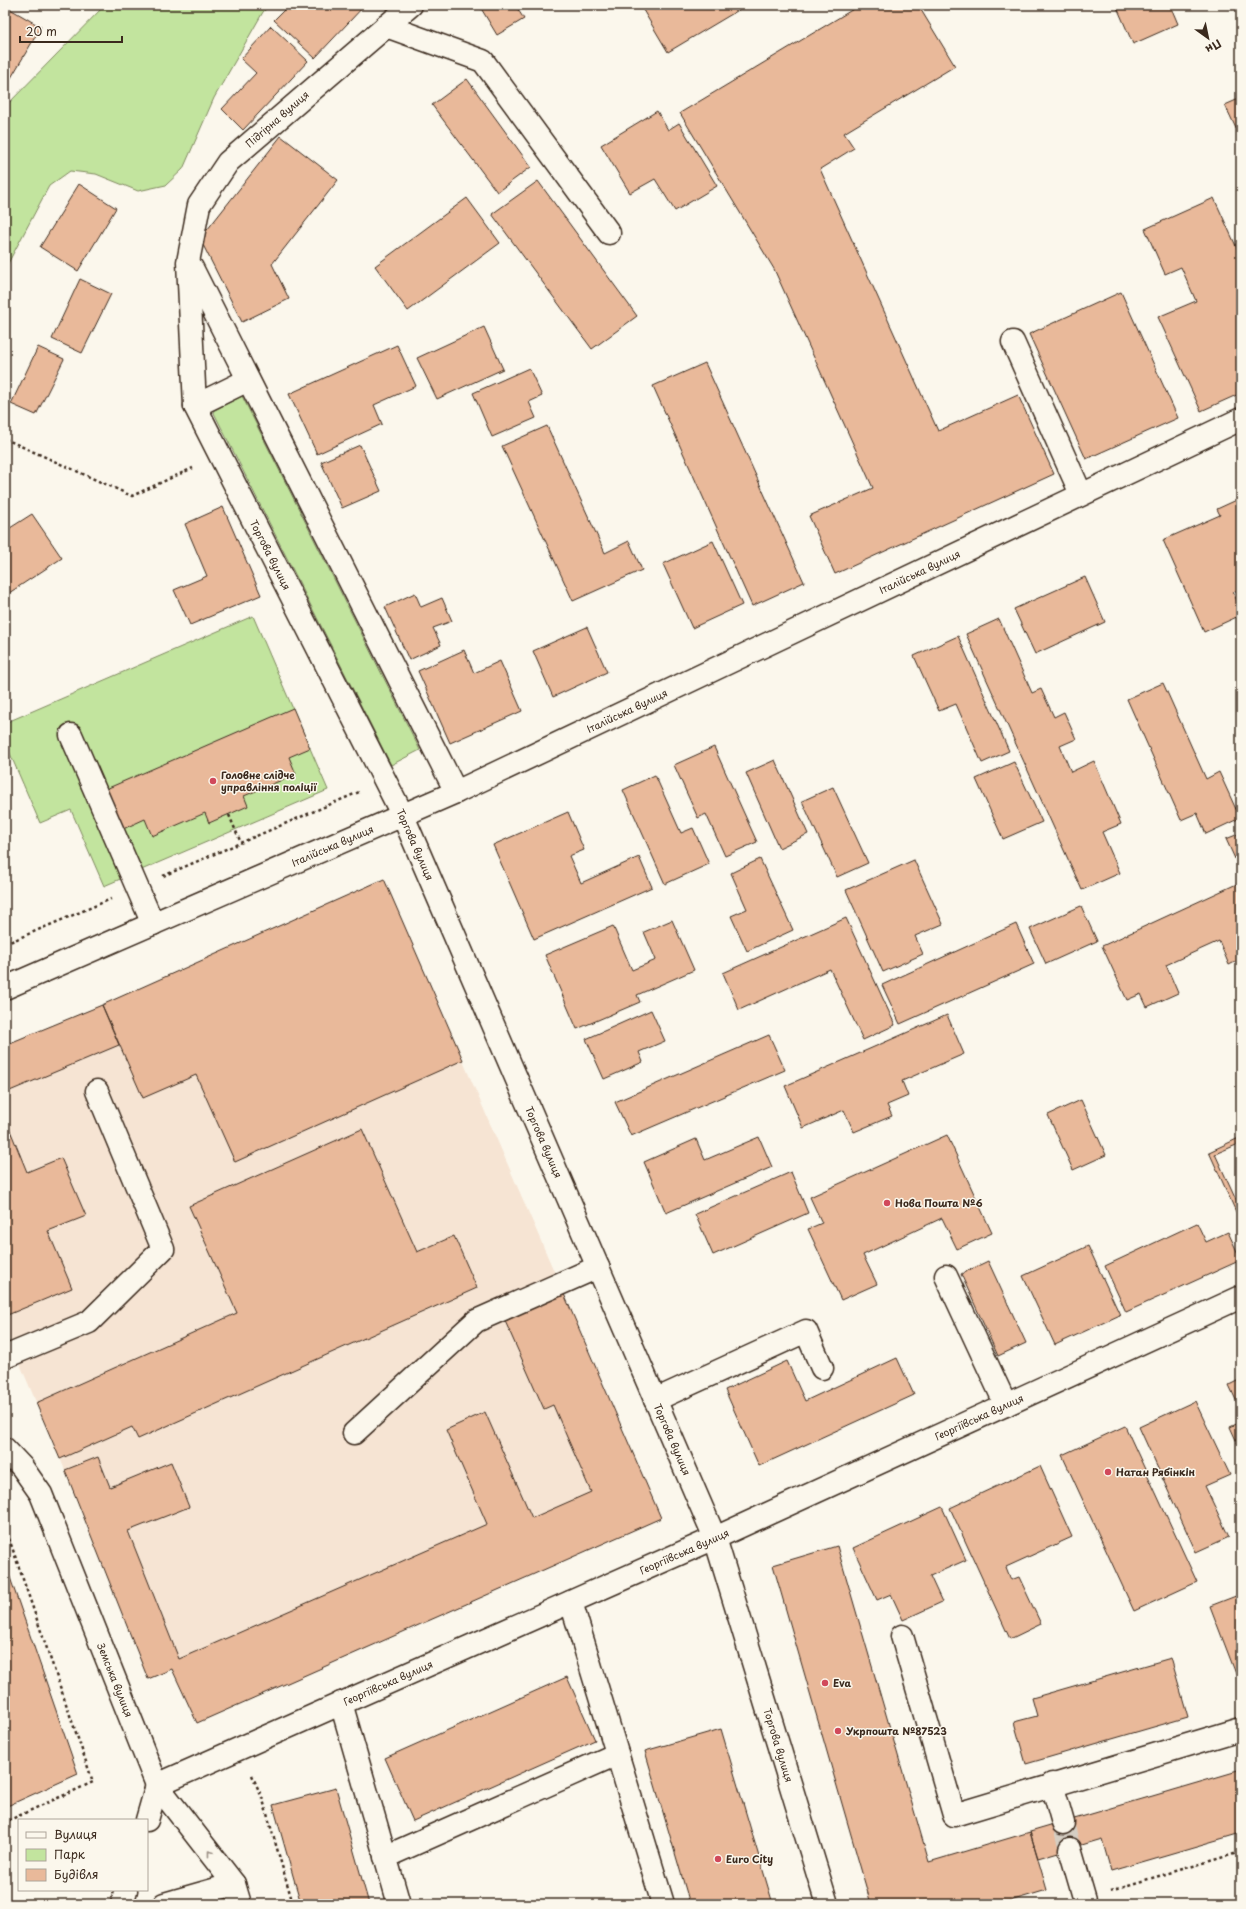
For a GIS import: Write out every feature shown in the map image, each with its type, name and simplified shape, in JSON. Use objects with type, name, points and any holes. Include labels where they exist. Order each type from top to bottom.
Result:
[{"type":"street","name":"Підгірна вулиця","points":[[188,262],[199,204],[228,162],[410,5]]},
{"type":"street","points":[[386,26],[483,61],[609,232]]},
{"type":"street","points":[[188,262],[456,792]]},
{"type":"street","name":"Торгова вулиця","points":[[188,262],[195,406],[402,816],[715,1538],[827,1904]]},
{"type":"street","points":[[1013,342],[1081,494]]},
{"type":"street","points":[[195,406],[248,380]]},
{"type":"street","name":"Італійська вулиця","points":[[5,988],[456,792],[1241,419]]},
{"type":"street","points":[[71,735],[153,924]]},
{"type":"street","points":[[5,1357],[89,1322],[163,1249],[97,1091]]},
{"type":"street","points":[[354,1433],[476,1321],[598,1267]]},
{"type":"street","points":[[946,1276],[1006,1405]]},
{"type":"street","name":"Георгіївська вулиця","points":[[157,1785],[715,1538],[1241,1297]]},
{"type":"street","points":[[655,1400],[806,1331],[822,1368]]},
{"type":"street","name":"Земська вулиця","points":[[5,1449],[22,1467],[41,1494],[157,1785],[237,1894]]},
{"type":"street","points":[[570,1602],[663,1904]]},
{"type":"street","points":[[902,1636],[954,1815],[1052,1784],[1241,1729]]},
{"type":"street","points":[[341,1703],[399,1904]]},
{"type":"street","points":[[385,1857],[617,1754]]},
{"type":"street","points":[[1052,1784],[1063,1823]]},
{"type":"street","points":[[147,1819],[157,1785]]},
{"type":"street","points":[[1070,1849],[1085,1901]]},
{"type":"street","points":[[122,1904],[126,1891]]},
{"type":"street","points":[[164,1904],[237,1894]]},
{"type":"path","points":[[5,439],[132,496],[220,455]]},
{"type":"path","points":[[5,944],[384,781]]},
{"type":"path","points":[[229,815],[241,843]]},
{"type":"path","points":[[5,1528],[93,1782],[5,1822]]},
{"type":"path","points":[[240,1748],[263,1800],[293,1904]]},
{"type":"path","points":[[1085,1901],[1241,1852]]},
{"type":"shaded area","points":[[384,879],[661,1518],[197,1723],[172,1669],[148,1679],[65,1470],[5,1329],[5,1045],[102,1005]]},
{"type":"green space","points":[[105,5],[270,5],[263,12],[214,98],[183,169],[166,185],[138,191],[96,174],[70,171],[49,186],[5,269],[5,107]]},
{"type":"green space","points":[[242,396],[420,750],[391,765],[213,411]]},
{"type":"green space","points":[[253,616],[328,790],[104,886],[71,810],[40,823],[5,742],[5,723]]},
{"type":"building","points":[[289,5],[365,5],[315,58],[274,20]]},
{"type":"building","points":[[479,5],[515,5],[524,19],[497,35]]},
{"type":"building","points":[[652,5],[670,5],[672,9],[678,5],[747,5],[668,52],[643,10]]},
{"type":"building","points":[[860,5],[918,5],[955,66],[844,133],[854,148],[820,169],[938,431],[1018,395],[1054,474],[835,574],[809,516],[873,488],[774,269],[680,113]]},
{"type":"building","points":[[1116,5],[1170,5],[1178,24],[1133,44]]},
{"type":"building","points":[[5,6],[41,27],[5,88]]},
{"type":"building","points":[[271,26],[308,61],[243,130],[222,109],[256,73],[241,59]]},
{"type":"building","points":[[467,79],[531,167],[497,192],[432,105]]},
{"type":"building","points":[[1241,98],[1241,139],[1225,105]]},
{"type":"building","points":[[657,111],[668,130],[679,123],[717,186],[675,211],[655,179],[630,193],[601,145]]},
{"type":"building","points":[[281,136],[338,180],[272,264],[289,299],[242,322],[200,239]]},
{"type":"building","points":[[538,181],[637,316],[592,349],[492,214]]},
{"type":"building","points":[[79,184],[116,208],[78,271],[40,247]]},
{"type":"building","points":[[467,198],[500,243],[408,311],[375,266]]},
{"type":"building","points":[[1214,198],[1241,257],[1241,393],[1201,411],[1158,317],[1196,301],[1181,267],[1165,274],[1145,229]]},
{"type":"building","points":[[80,279],[111,294],[82,353],[52,339]]},
{"type":"building","points":[[1121,292],[1178,418],[1086,459],[1029,334]]},
{"type":"building","points":[[484,327],[503,369],[437,399],[417,358]]},
{"type":"building","points":[[397,345],[416,386],[374,405],[382,424],[317,454],[289,394]]},
{"type":"building","points":[[38,347],[64,359],[36,415],[11,404]]},
{"type":"building","points":[[705,363],[804,582],[752,606],[653,386]]},
{"type":"building","points":[[529,368],[542,396],[529,402],[536,418],[492,437],[473,393]]},
{"type":"building","points":[[547,426],[605,553],[629,541],[642,570],[573,601],[502,446]]},
{"type":"building","points":[[360,445],[381,491],[342,508],[321,462]]},
{"type":"building","points":[[1241,498],[1241,589],[1233,592],[1241,610],[1241,615],[1204,632],[1163,540],[1220,515],[1217,509]]},
{"type":"building","points":[[223,507],[261,595],[190,625],[174,590],[207,576],[185,524]]},
{"type":"building","points":[[32,514],[62,558],[6,595],[5,521],[10,528]]},
{"type":"building","points":[[713,541],[742,605],[692,628],[663,564]]},
{"type":"building","points":[[1085,577],[1105,622],[1035,654],[1014,609]]},
{"type":"building","points":[[415,593],[421,607],[442,598],[452,621],[433,628],[441,645],[409,660],[385,607]]},
{"type":"building","points":[[999,619],[1032,693],[1041,689],[1054,717],[1064,712],[1076,739],[1060,746],[1071,772],[1094,761],[1121,824],[1102,832],[1120,873],[1082,890],[966,634]]},
{"type":"building","points":[[587,627],[607,672],[553,697],[533,651]]},
{"type":"building","points":[[958,636],[1009,751],[982,763],[956,704],[939,711],[914,656]]},
{"type":"building","points":[[464,650],[474,673],[500,661],[522,711],[450,743],[418,671]]},
{"type":"building","points":[[1163,683],[1206,779],[1219,772],[1240,818],[1206,834],[1197,813],[1181,820],[1127,699]]},
{"type":"building","points":[[293,708],[310,748],[289,757],[296,774],[244,796],[248,806],[209,823],[205,813],[152,836],[145,819],[123,829],[106,789]]},
{"type":"building","points":[[714,747],[757,842],[725,856],[706,814],[698,818],[674,765]]},
{"type":"building","points":[[775,760],[808,834],[779,848],[746,773]]},
{"type":"building","points":[[1014,762],[1042,822],[1003,839],[976,779]]},
{"type":"building","points":[[655,775],[681,833],[693,828],[709,864],[665,884],[623,790]]},
{"type":"building","points":[[833,787],[868,863],[837,877],[802,801]]},
{"type":"building","points":[[568,812],[584,850],[569,856],[581,883],[639,857],[652,887],[534,939],[493,845]]},
{"type":"building","points":[[1241,833],[1241,872],[1226,839]]},
{"type":"building","points":[[760,859],[793,930],[747,951],[731,916],[747,909],[731,873]]},
{"type":"building","points":[[914,860],[943,924],[915,936],[923,954],[883,972],[846,890]]},
{"type":"building","points":[[384,879],[463,1060],[235,1162],[196,1075],[143,1098],[102,1005]]},
{"type":"building","points":[[1241,882],[1241,959],[1229,965],[1219,941],[1166,965],[1178,993],[1147,1007],[1141,994],[1127,1000],[1102,946]]},
{"type":"building","points":[[1081,906],[1097,941],[1046,964],[1030,929]]},
{"type":"building","points":[[846,918],[895,1025],[863,1040],[830,969],[739,1010],[723,973]]},
{"type":"building","points":[[672,920],[694,970],[637,995],[640,1002],[577,1029],[545,955],[613,926],[632,970],[656,960],[644,932]]},
{"type":"building","points":[[1016,924],[1034,964],[900,1024],[882,985]]},
{"type":"building","points":[[102,1005],[119,1045],[5,1093],[5,1045]]},
{"type":"building","points":[[651,1010],[665,1041],[639,1052],[643,1062],[604,1079],[586,1039]]},
{"type":"building","points":[[947,1015],[964,1054],[902,1081],[908,1096],[887,1105],[892,1116],[854,1132],[844,1110],[803,1128],[785,1086]]},
{"type":"building","points":[[769,1035],[785,1070],[631,1136],[615,1102]]},
{"type":"building","points":[[1081,1100],[1106,1155],[1073,1170],[1048,1115]]},
{"type":"building","points":[[5,1118],[27,1172],[61,1158],[86,1216],[48,1231],[72,1288],[5,1316]]},
{"type":"building","points":[[362,1129],[417,1252],[454,1236],[477,1288],[138,1439],[132,1427],[60,1459],[36,1403],[237,1313],[189,1206]]},
{"type":"building","points":[[947,1135],[992,1233],[957,1249],[942,1218],[863,1255],[877,1284],[841,1300],[808,1229],[822,1223],[810,1197]]},
{"type":"building","points":[[759,1137],[772,1167],[666,1213],[644,1162],[696,1139],[705,1160]]},
{"type":"building","points":[[1241,1137],[1241,1143],[1215,1154],[1241,1211],[1241,1223],[1209,1152]]},
{"type":"building","points":[[791,1172],[808,1213],[713,1255],[695,1214]]},
{"type":"building","points":[[1197,1223],[1206,1242],[1228,1232],[1241,1260],[1126,1312],[1105,1266]]},
{"type":"building","points":[[1088,1246],[1120,1315],[1055,1345],[1023,1276]]},
{"type":"building","points":[[988,1261],[1026,1343],[998,1356],[961,1274]]},
{"type":"building","points":[[564,1294],[661,1518],[197,1723],[172,1669],[148,1679],[65,1470],[98,1457],[110,1487],[171,1462],[189,1507],[128,1531],[179,1659],[487,1524],[446,1430],[485,1412],[532,1518],[591,1492],[553,1405],[544,1409],[505,1321]]},
{"type":"building","points":[[897,1358],[914,1395],[759,1466],[725,1390],[787,1361],[805,1401]]},
{"type":"building","points":[[1241,1379],[1241,1411],[1229,1385]]},
{"type":"building","points":[[1195,1401],[1230,1475],[1205,1486],[1229,1537],[1196,1552],[1139,1427]]},
{"type":"building","points":[[1241,1422],[1241,1451],[1230,1427]]},
{"type":"building","points":[[1125,1426],[1197,1582],[1134,1611],[1062,1455]]},
{"type":"building","points":[[1040,1466],[1072,1537],[1006,1567],[1011,1580],[1019,1577],[1041,1624],[1010,1639],[950,1508]]},
{"type":"building","points":[[942,1507],[966,1560],[930,1576],[942,1602],[903,1620],[891,1594],[877,1600],[853,1548]]},
{"type":"building","points":[[837,1546],[929,1862],[1030,1832],[1047,1890],[1000,1904],[871,1904],[773,1565]]},
{"type":"building","points":[[5,1563],[78,1774],[5,1807]]},
{"type":"building","points":[[1241,1594],[1241,1687],[1210,1606]]},
{"type":"building","points":[[1171,1658],[1188,1717],[1026,1764],[1014,1722],[1037,1716],[1032,1698]]},
{"type":"building","points":[[567,1677],[595,1740],[413,1821],[385,1758]]},
{"type":"building","points":[[721,1729],[773,1904],[690,1904],[645,1751]]},
{"type":"building","points":[[1241,1770],[1241,1833],[1111,1871],[1102,1839],[1038,1858],[1030,1832]]},
{"type":"building","points":[[336,1788],[369,1904],[301,1904],[273,1805]]},
{"type":"tunnel","points":[[1063,1823],[1070,1849]]},
{"type":"place","name":"Головне слідче управління поліції","points":[[213,781]]},
{"type":"place","name":"Нова Пошта №6","points":[[887,1203]]},
{"type":"place","name":"Натан Рябінкін","points":[[1108,1472]]},
{"type":"place","name":"Eva","points":[[825,1683]]},
{"type":"place","name":"Укрпошта №87523","points":[[838,1731]]},
{"type":"place","name":"Euro City","points":[[718,1859]]}]
